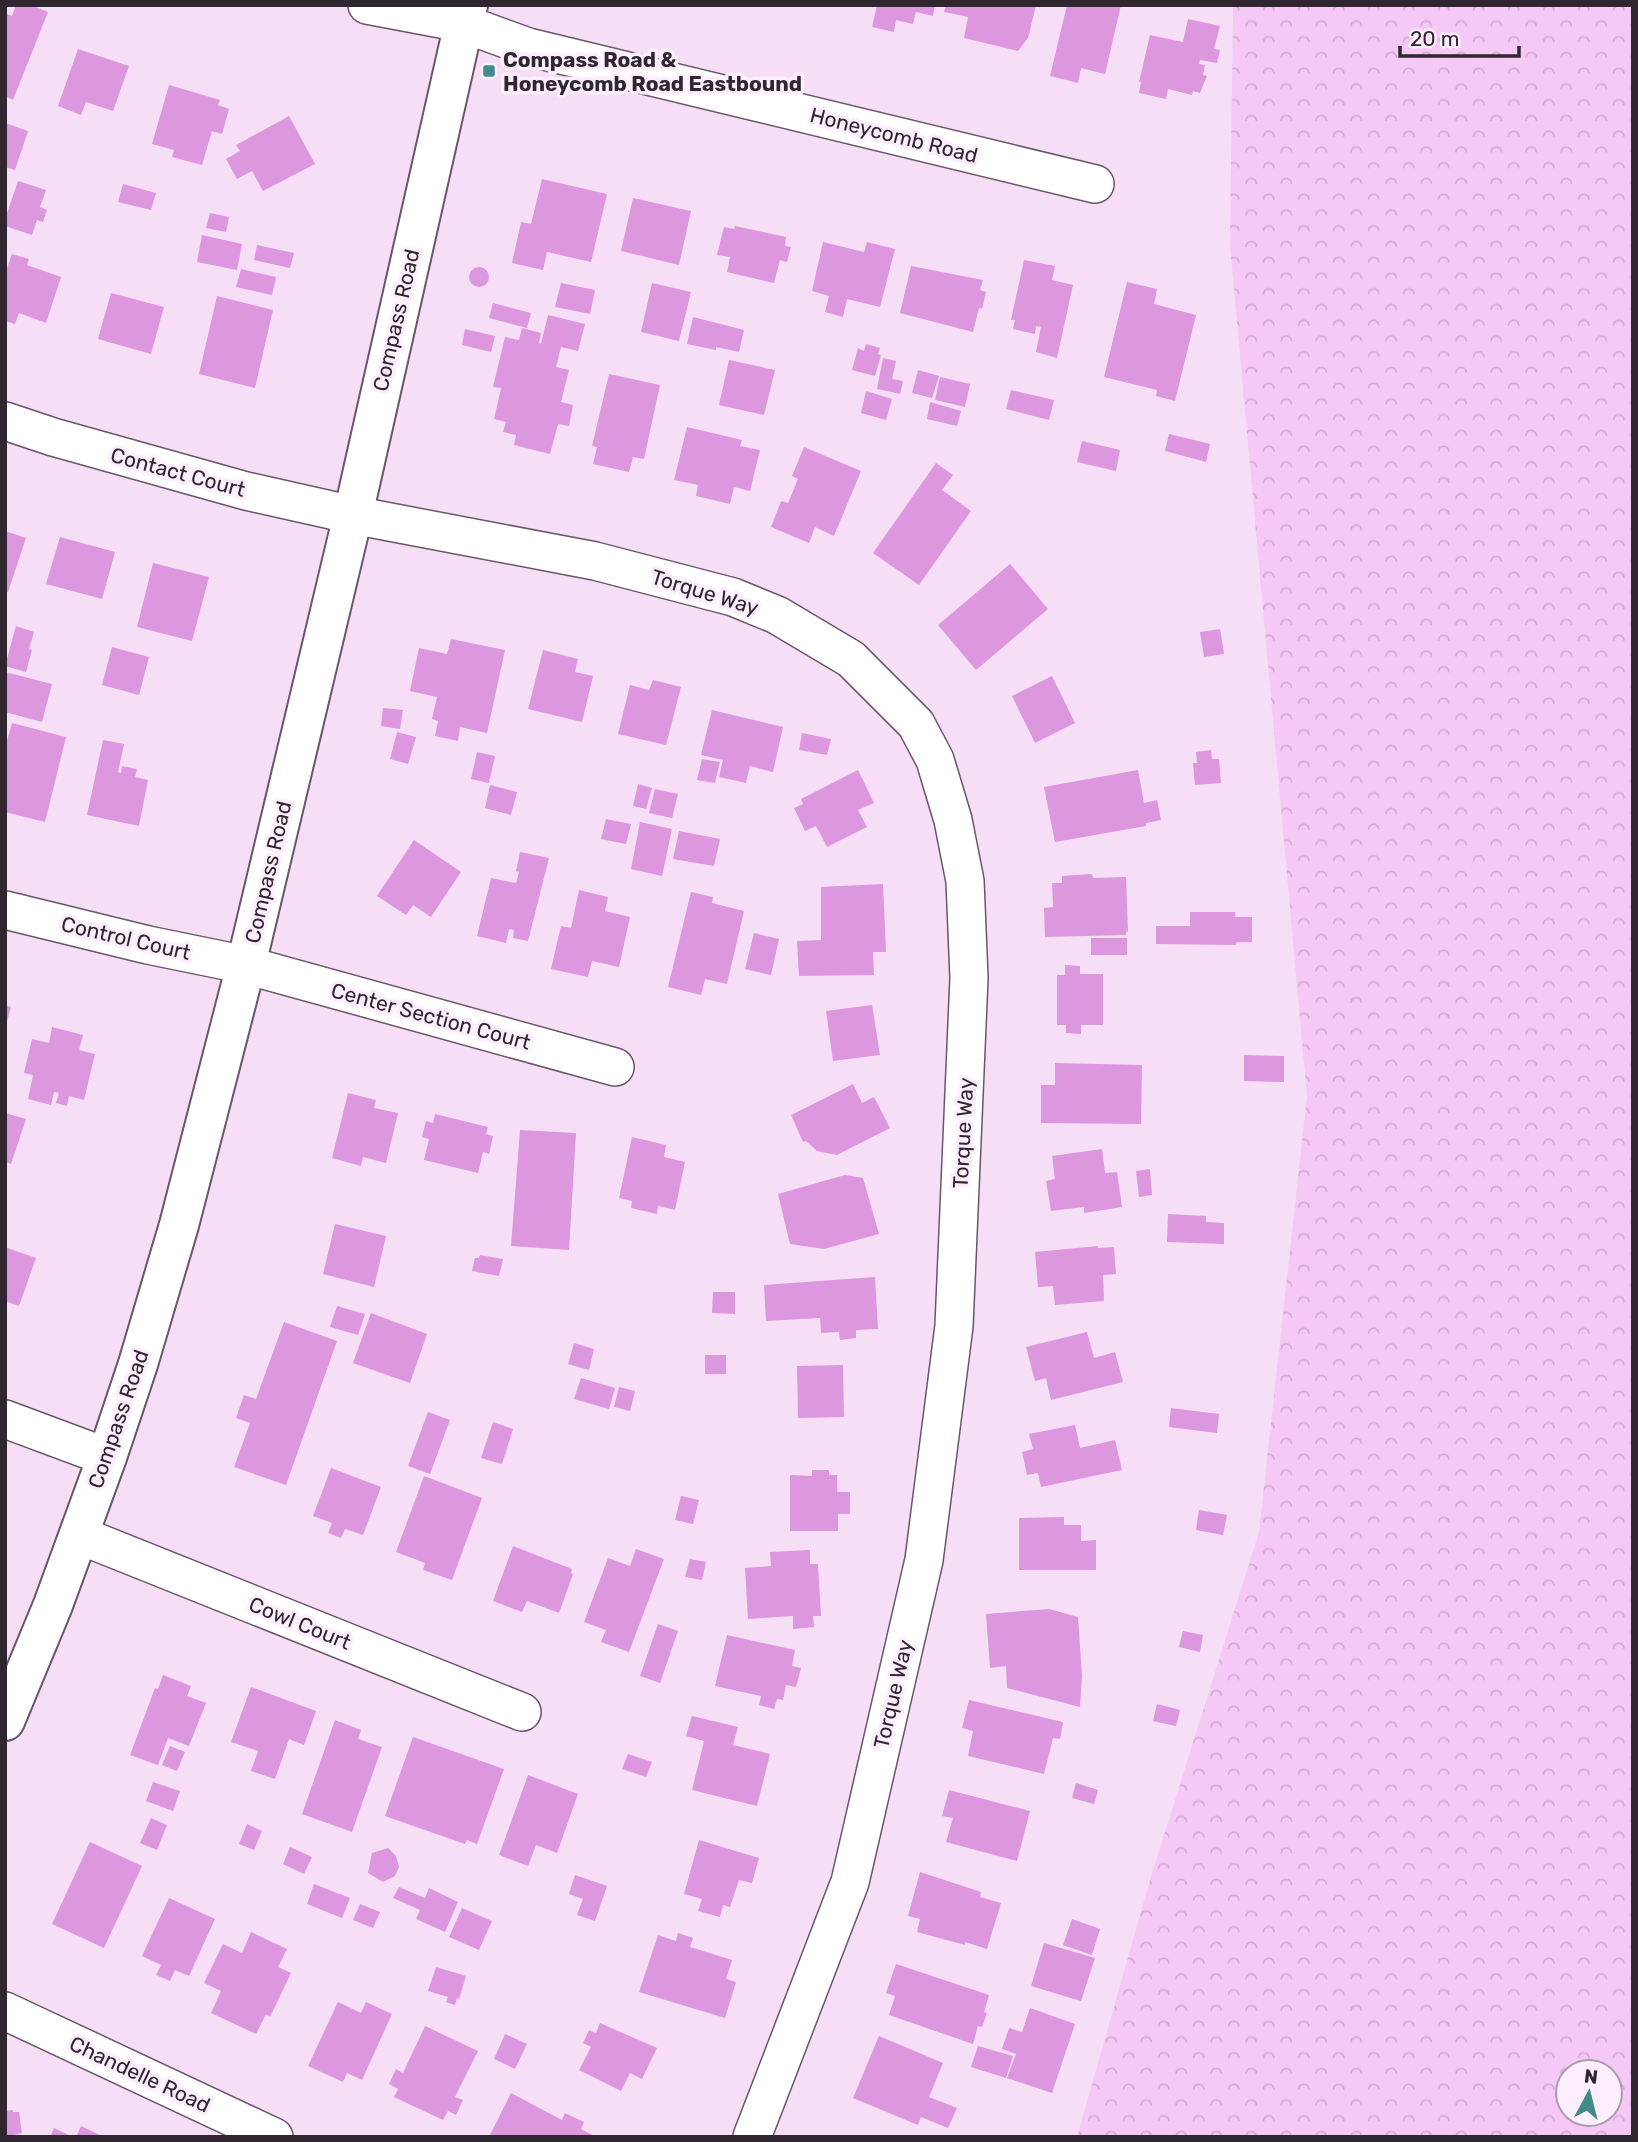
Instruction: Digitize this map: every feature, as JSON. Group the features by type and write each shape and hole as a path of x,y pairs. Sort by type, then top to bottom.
{"street":[{"name":"Honeycomb Road","path":"367,5 465,14 528,47 1095,184"},
{"name":"Compass Road","path":"5,1721 107,1457 179,1225 246,965 353,515 465,14"},
{"name":"Contact Court","path":"5,421 246,491 353,515"},
{"name":"Torque Way","path":"353,515 594,561 733,597 777,615 851,659 916,723 935,760 953,820 965,881 969,978 965,1099 954,1326 924,1560 850,1882 752,2137"},
{"name":"Control Court","path":"5,910 148,945 246,965"},
{"name":"Center Section Court","path":"246,965 615,1067"},
{"path":"5,1419 107,1457"},
{"name":"Cowl Court","path":"79,1535 522,1712"},
{"name":"Chandelle Road","path":"5,2011 274,2137"}],"green space":[{"path":"1233,5 1633,5 1633,2137 1077,2137 1150,1880 1259,1532 1307,1096 1230,245"}],"building":[{"path":"16,5 31,5 48,12 13,100 5,96 5,13 12,16"},
{"path":"877,5 935,5 933,16 916,12 913,24 896,20 894,32 872,27"},
{"path":"946,5 1036,5 1028,38 1018,51 964,38 968,17 944,12"},
{"path":"1067,5 1121,5 1105,74 1081,68 1078,83 1050,76"},
{"path":"1188,19 1220,26 1214,49 1220,50 1217,63 1200,60 1199,64 1205,65 1203,75 1207,76 1200,93 1193,91 1192,95 1168,89 1166,99 1139,93 1150,35 1183,42"},
{"path":"78,49 129,66 113,111 86,102 81,115 58,106"},
{"path":"169,85 220,100 218,105 229,109 222,134 212,131 202,165 172,157 174,150 152,144"},
{"path":"289,116 315,164 263,191 252,171 237,179 226,159 240,151 236,145"},
{"path":"5,123 28,131 15,170 5,167"},
{"path":"542,179 607,194 591,262 547,252 543,270 512,263 521,222 531,224"},
{"path":"18,181 46,190 40,207 47,210 43,222 37,220 32,235 5,226"},
{"path":"123,184 156,193 151,210 118,202"},
{"path":"633,198 691,211 679,265 621,251"},
{"path":"210,213 229,217 226,232 206,228"},
{"path":"735,226 786,237 785,246 791,247 787,262 780,260 774,283 727,272 730,257 717,255 724,227 734,229"},
{"path":"202,235 242,244 237,270 197,262"},
{"path":"823,242 864,252 867,242 895,249 880,307 847,299 843,317 825,312 829,296 812,291"},
{"path":"257,245 294,253 290,268 254,260"},
{"path":"12,254 29,259 27,265 61,277 46,323 19,313 15,324 5,321 5,274"},
{"path":"1024,260 1055,266 1052,280 1073,285 1057,358 1036,352 1041,327 1036,326 1035,334 1013,329 1015,320 1011,320"},
{"path":"911,266 983,280 980,290 986,292 973,332 900,313"},
{"path":"479,267 486,270 489,277 486,284 479,287 472,284 469,277 472,270"},
{"path":"241,269 276,277 272,295 236,287"},
{"path":"1127,282 1157,289 1154,304 1196,315 1175,401 1156,396 1157,390 1104,377"},
{"path":"561,283 595,290 590,314 555,307"},
{"path":"652,283 691,292 679,341 641,332"},
{"path":"111,293 164,307 151,354 98,339"},
{"path":"217,296 273,310 255,388 199,374"},
{"path":"493,303 531,313 527,328 489,318"},
{"path":"548,315 585,324 578,351 561,347 556,367 569,370 561,402 573,405 569,426 558,424 550,454 514,445 516,435 503,432 506,422 494,419 501,388 493,387 505,337 519,340 522,328 541,333 541,344"},
{"path":"693,317 744,330 739,352 687,344"},
{"path":"465,329 495,336 491,352 462,345"},
{"path":"866,344 880,348 878,354 881,355 875,376 852,370 858,348 864,351"},
{"path":"883,358 896,361 892,379 903,381 900,394 877,389"},
{"path":"729,360 775,370 764,415 719,405"},
{"path":"918,370 939,376 932,398 912,393"},
{"path":"609,374 660,385 644,459 633,457 629,472 593,464 597,447 592,446"},
{"path":"940,377 970,384 965,407 935,400"},
{"path":"1011,390 1054,400 1049,420 1006,409"},
{"path":"866,391 892,399 886,420 861,413"},
{"path":"930,402 961,411 957,426 927,419"},
{"path":"687,427 742,440 740,446 760,450 750,491 734,487 730,504 696,496 698,485 674,480"},
{"path":"1169,434 1210,444 1206,462 1165,451"},
{"path":"1082,441 1120,450 1116,471 1077,462"},
{"path":"804,447 861,471 834,536 815,527 809,543 771,527 781,501 788,503 798,479 792,476"},
{"path":"936,463 953,475 942,490 971,511 919,585 873,553"},
{"path":"5,531 26,538 8,592 5,591"},
{"path":"60,537 115,552 102,599 46,584"},
{"path":"153,563 209,577 192,641 137,627"},
{"path":"1010,564 1048,609 976,670 938,625"},
{"path":"16,626 34,632 26,672 5,666"},
{"path":"1220,629 1224,654 1204,657 1200,632"},
{"path":"451,639 505,650 487,733 460,727 458,741 435,736 438,721 432,719 437,697 410,691 419,648 447,654"},
{"path":"112,647 149,657 139,695 102,685"},
{"path":"543,650 578,659 575,672 593,676 582,722 528,709"},
{"path":"5,672 52,684 42,722 5,712"},
{"path":"1052,676 1075,723 1035,743 1012,696"},
{"path":"653,680 681,687 666,745 618,734 630,685 649,690"},
{"path":"383,708 403,710 400,729 381,726"},
{"path":"712,710 783,727 773,772 750,766 746,783 719,777 723,760 701,755"},
{"path":"12,723 66,737 45,822 5,812 5,748"},
{"path":"397,732 416,737 408,764 390,759"},
{"path":"802,733 831,739 827,755 799,750"},
{"path":"103,740 124,744 118,772 121,773 122,766 137,769 135,777 148,780 139,826 87,815"},
{"path":"1211,750 1212,759 1219,759 1221,783 1195,785 1193,763 1197,763 1196,752"},
{"path":"477,752 495,756 489,783 471,779"},
{"path":"702,759 720,762 715,783 697,780"},
{"path":"858,770 874,803 858,810 867,827 827,847 816,826 805,831 794,808 803,804 801,799"},
{"path":"1138,770 1144,803 1157,800 1161,820 1146,823 1146,826 1055,842 1044,787"},
{"path":"638,784 652,788 646,809 633,806"},
{"path":"490,785 517,792 511,815 485,808"},
{"path":"655,789 678,794 672,818 649,813"},
{"path":"606,819 631,824 626,844 601,839"},
{"path":"640,822 672,829 662,876 631,869"},
{"path":"679,831 720,839 714,866 673,859"},
{"path":"414,840 461,872 431,917 413,905 406,915 377,896"},
{"path":"520,852 549,858 528,941 513,938 514,930 509,929 506,943 477,936 491,878 516,883"},
{"path":"1092,874 1093,878 1126,877 1126,935 1045,937 1044,908 1053,907 1052,883 1062,883 1062,876"},
{"path":"883,884 886,952 873,952 874,975 799,976 797,941 821,940 821,887"},
{"path":"579,890 608,897 605,911 630,917 619,967 592,961 588,977 551,969 561,926 571,928"},
{"path":"691,892 713,897 712,903 744,911 727,984 705,979 701,995 668,987"},
{"path":"1190,912 1235,912 1235,917 1252,917 1252,942 1237,942 1236,945 1156,944 1156,926 1190,926"},
{"path":"754,933 779,939 771,975 745,969"},
{"path":"1091,938 1127,938 1127,955 1091,955"},
{"path":"1065,965 1080,966 1080,974 1103,974 1103,1025 1081,1025 1081,1034 1066,1033 1066,1025 1057,1025 1057,975 1065,975"},
{"path":"5,1005 11,1007 6,1025 5,1025"},
{"path":"872,1005 880,1055 833,1061 826,1011"},
{"path":"52,1027 83,1035 79,1050 95,1054 84,1100 69,1096 67,1106 56,1103 59,1093 54,1092 51,1105 28,1099 33,1075 24,1073 32,1039 49,1043"},
{"path":"1244,1055 1284,1056 1284,1082 1244,1081"},
{"path":"1055,1063 1142,1065 1141,1124 1041,1123 1041,1085 1055,1085"},
{"path":"853,1084 862,1103 874,1097 890,1128 837,1155 817,1151 806,1141 803,1142 791,1115"},
{"path":"348,1093 376,1100 374,1108 398,1113 386,1163 363,1157 361,1166 332,1158"},
{"path":"5,1113 26,1119 11,1164 5,1162"},
{"path":"435,1114 488,1127 486,1134 493,1136 489,1154 483,1152 478,1173 424,1160 429,1139 422,1137 426,1121 433,1123"},
{"path":"520,1130 576,1133 569,1250 511,1246"},
{"path":"632,1137 666,1145 664,1157 685,1162 675,1210 658,1206 657,1214 631,1208 632,1201 619,1198"},
{"path":"1102,1149 1105,1173 1117,1172 1122,1207 1084,1213 1084,1207 1051,1211 1046,1181 1055,1179 1052,1156"},
{"path":"1150,1169 1152,1195 1139,1197 1136,1171"},
{"path":"845,1175 863,1178 879,1234 824,1249 790,1244 778,1194"},
{"path":"1168,1214 1206,1216 1206,1222 1224,1223 1224,1244 1167,1242"},
{"path":"335,1224 386,1236 374,1287 323,1274"},
{"path":"5,1247 36,1258 19,1306 5,1301"},
{"path":"1114,1247 1116,1274 1103,1275 1104,1301 1055,1305 1053,1286 1038,1287 1035,1252"},
{"path":"480,1255 503,1259 499,1276 472,1271 475,1258"},
{"path":"875,1277 878,1329 856,1330 856,1338 840,1340 839,1332 821,1333 820,1318 766,1321 764,1285"},
{"path":"713,1292 735,1292 735,1314 712,1313"},
{"path":"337,1306 365,1314 358,1335 330,1327"},
{"path":"371,1313 427,1334 410,1383 353,1363"},
{"path":"284,1322 337,1341 286,1485 234,1467 250,1423 236,1418 244,1395 256,1399"},
{"path":"1087,1332 1094,1358 1115,1352 1123,1382 1051,1400 1046,1378 1035,1381 1026,1347"},
{"path":"574,1343 594,1349 589,1370 568,1364"},
{"path":"705,1355 726,1355 726,1374 705,1374"},
{"path":"843,1365 844,1417 798,1418 797,1366"},
{"path":"581,1378 615,1388 609,1409 574,1399"},
{"path":"619,1387 635,1391 630,1411 614,1407"},
{"path":"1171,1408 1219,1414 1217,1433 1169,1427"},
{"path":"428,1412 450,1420 430,1474 408,1466"},
{"path":"493,1422 513,1429 502,1464 481,1458"},
{"path":"1075,1425 1080,1448 1115,1440 1122,1470 1041,1487 1038,1473 1027,1475 1022,1452 1033,1449 1029,1434"},
{"path":"331,1468 381,1487 363,1535 345,1529 341,1538 328,1533 332,1523 313,1516"},
{"path":"812,1470 829,1470 829,1475 837,1475 837,1492 850,1492 850,1514 838,1514 838,1531 790,1531 790,1475 812,1476"},
{"path":"424,1476 482,1498 452,1580 423,1570 425,1563 396,1552"},
{"path":"681,1496 699,1500 693,1524 675,1520"},
{"path":"1199,1510 1227,1515 1223,1535 1196,1530"},
{"path":"1064,1517 1064,1525 1081,1525 1081,1541 1096,1540 1096,1570 1019,1570 1019,1518"},
{"path":"513,1546 572,1569 573,1574 559,1613 527,1601 522,1612 493,1601"},
{"path":"636,1549 664,1559 629,1652 601,1642 606,1630 584,1622 608,1558 630,1566"},
{"path":"810,1550 810,1564 818,1564 821,1616 813,1616 814,1627 793,1629 793,1616 748,1619 745,1568 771,1566 770,1552"},
{"path":"690,1559 706,1562 702,1580 685,1577"},
{"path":"1049,1609 1078,1617 1082,1676 1080,1707 1007,1688 1006,1666 990,1668 986,1614"},
{"path":"658,1624 678,1631 660,1683 640,1676"},
{"path":"1183,1631 1203,1635 1200,1652 1179,1647"},
{"path":"727,1635 795,1650 792,1666 801,1668 796,1687 786,1685 783,1700 777,1699 774,1709 759,1705 761,1696 715,1686"},
{"path":"163,1675 191,1686 187,1696 206,1703 189,1746 168,1738 158,1765 130,1755 155,1688 158,1689"},
{"path":"251,1687 316,1711 304,1745 289,1739 275,1779 251,1771 258,1751 231,1742"},
{"path":"969,1700 1063,1722 1060,1739 1053,1738 1044,1774 968,1756 973,1731 962,1728"},
{"path":"1157,1704 1180,1710 1176,1726 1153,1721"},
{"path":"692,1716 738,1727 733,1745 770,1754 757,1806 692,1790 704,1741 686,1736"},
{"path":"335,1720 361,1730 358,1739 382,1747 352,1832 302,1814"},
{"path":"413,1737 504,1769 477,1844 467,1840 465,1844 385,1816"},
{"path":"170,1746 185,1752 177,1771 162,1765"},
{"path":"628,1754 652,1762 646,1777 622,1769"},
{"path":"528,1775 578,1794 557,1853 536,1845 528,1866 499,1855"},
{"path":"153,1782 180,1791 173,1811 146,1801"},
{"path":"1076,1783 1098,1790 1094,1804 1072,1798"},
{"path":"949,1790 1030,1811 1017,1861 946,1842 953,1818 942,1816"},
{"path":"151,1818 167,1825 157,1850 140,1843"},
{"path":"247,1824 262,1831 254,1850 239,1844"},
{"path":"699,1840 759,1858 752,1883 739,1880 730,1907 723,1905 720,1917 698,1911 702,1899 684,1894"},
{"path":"90,1842 142,1866 104,1948 52,1924"},
{"path":"290,1847 312,1857 304,1874 283,1864"},
{"path":"388,1848 396,1856 399,1867 395,1876 383,1882 368,1873 372,1853"},
{"path":"920,1872 981,1892 980,1897 1001,1903 987,1949 917,1932 920,1919 908,1916"},
{"path":"575,1875 607,1886 595,1921 577,1915 583,1899 569,1894"},
{"path":"314,1884 350,1898 342,1918 307,1904"},
{"path":"399,1887 425,1898 429,1888 458,1902 445,1932 416,1919 420,1910 393,1898"},
{"path":"169,1898 215,1919 189,1976 175,1970 170,1981 156,1975 161,1965 142,1956"},
{"path":"360,1904 380,1912 373,1928 353,1920"},
{"path":"462,1908 492,1921 479,1950 449,1937"},
{"path":"1072,1919 1100,1929 1092,1955 1063,1945"},
{"path":"251,1932 287,1949 278,1967 291,1973 270,2017 266,2014 256,2034 211,2013 221,1991 204,1983 223,1944 242,1953"},
{"path":"678,1933 693,1938 690,1947 732,1960 726,1979 736,1982 725,2018 639,1992 658,1935 676,1941"},
{"path":"1044,1943 1095,1958 1081,2001 1031,1986"},
{"path":"896,1964 989,1995 984,2012 987,2013 982,2027 978,2026 973,2044 889,2015 895,1996 886,1993"},
{"path":"436,1967 466,1976 455,2005 446,2002 448,1997 428,1991"},
{"path":"338,2002 361,2013 366,2002 392,2014 362,2080 347,2073 343,2082 308,2066"},
{"path":"1030,2008 1075,2024 1052,2093 1007,2078 1016,2054 1002,2049 1009,2028 1022,2032"},
{"path":"600,2023 657,2048 642,2079 630,2073 621,2091 579,2070 591,2047 583,2043 589,2030 596,2033"},
{"path":"425,2026 478,2051 455,2097 463,2100 456,2115 448,2111 443,2120 394,2097 398,2089 389,2084 396,2069 403,2073"},
{"path":"505,2034 527,2044 515,2069 494,2059"},
{"path":"879,2036 943,2063 929,2097 957,2108 948,2128 921,2117 918,2125 853,2098"},
{"path":"978,2046 1013,2056 1006,2078 971,2067"},
{"path":"511,2093 562,2120 565,2113 584,2122 581,2129 596,2137 489,2137"},
{"path":"5,2111 19,2112 22,2133 5,2137"},
{"path":"81,2126 104,2137 76,2137"},
{"path":"54,2128 73,2137 50,2137"}],"place":[{"name":"Compass Road & Honeycomb Road Eastbound","path":"489,71"}]}
